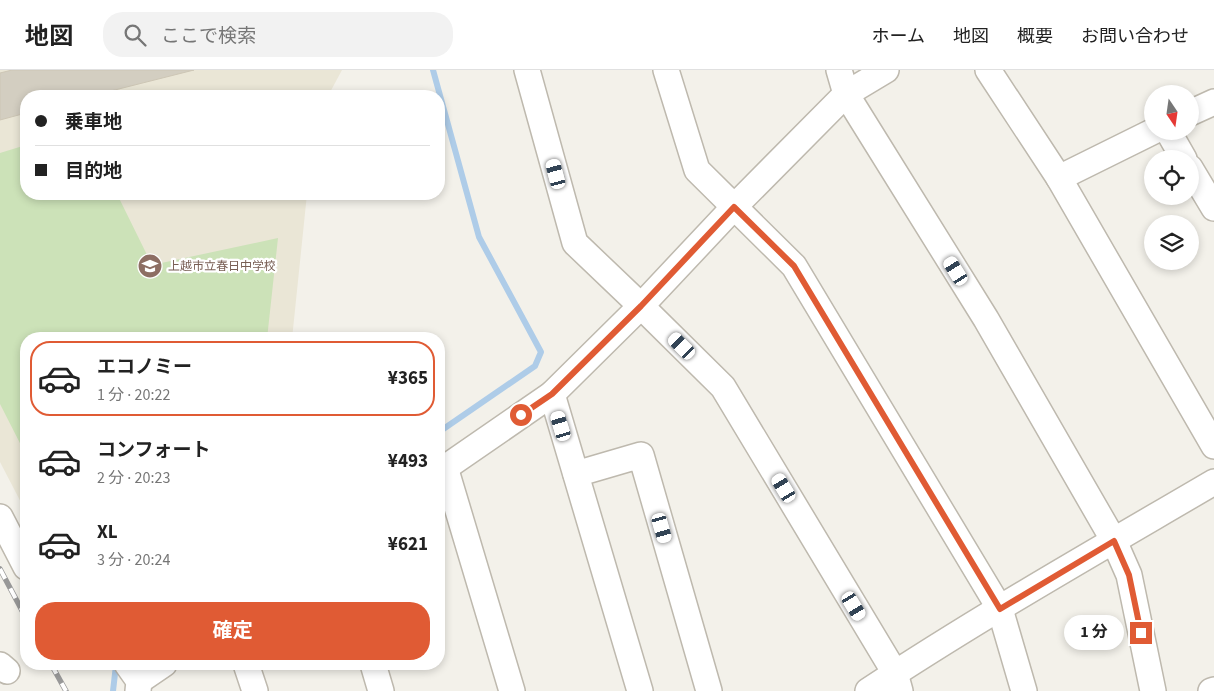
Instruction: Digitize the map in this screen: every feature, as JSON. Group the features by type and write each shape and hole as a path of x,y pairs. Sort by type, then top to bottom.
{"street":[{"path":"527,70 575,244 723,387 897,682"},
{"path":"666,70 697,170 794,266 1000,609 1024,691"},
{"path":"839,70 846,94 986,319 1114,541 1129,575 1153,691"},
{"path":"445,467 552,394 641,306 734,207 846,94 886,70"},
{"path":"988,70 1059,178 1214,446"},
{"path":"1199,110 1214,102"},
{"path":"1059,178 1144,136"},
{"path":"1199,183 1214,208"},
{"path":"552,394 640,691"},
{"path":"576,474 641,456 709,691"},
{"path":"445,479 512,691"},
{"path":"868,691 897,682 1000,609 1214,482"},
{"path":"0,517 20,555"},
{"path":"135,679 152,670"},
{"path":"248,670 254,691"},
{"path":"375,670 381,691"}],"shaded area":[{"name":"上越市立春日中学校","path":"0,70 342,70 331,90 20,90 20,200 306,200 293,332 20,332 20,500 0,462"}],"green space":[{"path":"20,147 20,200 120,200 152,265 278,238 268,332 20,332 20,443 0,404 0,153"}],"building":[{"path":"12,70 194,70 115,90 20,90 20,115 0,120 0,73"}],"waterway":[{"path":"433,70 439,90"},
{"path":"445,114 479,237 541,352 535,366 445,428"},
{"path":"113,691 115,670"}],"railway":[{"path":"0,569 20,607"},
{"path":"54,670 66,691"}],"place":[{"name":"上越市立春日中学校","path":"150,266"}],"route":[{"path":"521,415 552,394 641,306 734,207 794,266 1000,609 1114,541 1129,575 1141,633"}]}
